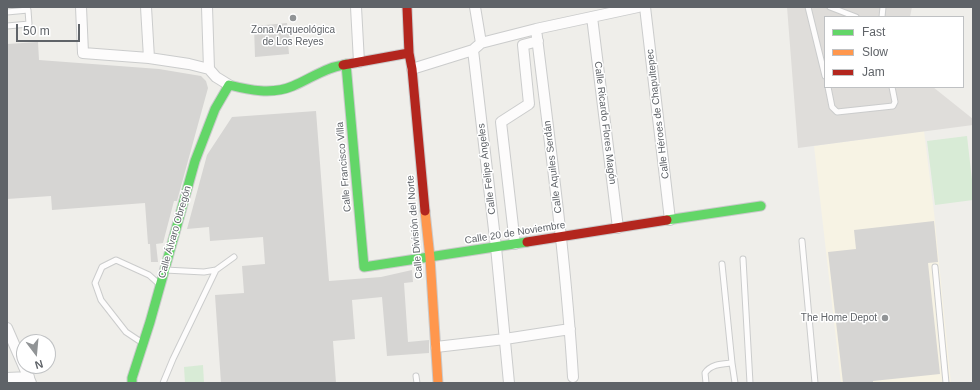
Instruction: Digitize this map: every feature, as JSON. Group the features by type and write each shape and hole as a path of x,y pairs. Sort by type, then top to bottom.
{"street":[{"path":"81,7 83,53 149,58 189,64 209,69 216,77 229,85 249,90 272,91 291,87 332,67 409,53"},
{"path":"146,7 149,58"},
{"path":"207,7 209,69"},
{"path":"356,7 359,62"},
{"name":"Calle División del Norte","path":"407,7 409,53 412,69 430,258 438,383"},
{"name":"Calle Felipe Ángeles","path":"475,7 477,46 508,383"},
{"path":"412,69 477,46 536,29 638,7"},
{"name":"Calle Héroes de Chapultepec","path":"645,7 670,220"},
{"name":"Calle Ricardo Flores Magón","path":"592,17 618,228"},
{"name":"Calle Aquiles Serdán","path":"536,29 561,237 573,377"},
{"path":"515,244 501,122 529,104 523,45 538,41"},
{"name":"Calle Francisco Villa","path":"346,64 364,267"},
{"name":"Calle Álvaro Obregón","path":"132,383 132,378 144,344 194,161 215,109 229,85"},
{"name":"Calle 20 de Noviembre","path":"364,267 761,206"},
{"path":"7,328 30,380 7,378"},
{"path":"436,347 505,339 570,329"}],"lane":[{"path":"808,7 824,72"},
{"path":"830,7 853,16"},
{"path":"7,12 28,10 29,24 7,26"},
{"path":"828,88 832,106 837,112 893,106 895,102 892,88"},
{"path":"802,241 815,383"},
{"path":"164,270 204,272 216,270 234,257"},
{"path":"743,259 750,383"},
{"path":"144,344 126,332 101,300 95,283 102,267 116,260 149,275 160,285"},
{"path":"722,264 735,383"},
{"path":"935,267 946,383"},
{"path":"163,383 216,270"},
{"path":"706,383 705,373 708,368 732,363"},
{"path":"416,376 417,383"}],"shaded area":[{"path":"787,7 912,7 910,16 824,16 824,88 934,88 973,119 973,125 798,148"},
{"path":"924,131 934,212 951,383 841,383 814,146"}],"green space":[{"path":"967,136 973,200 935,205 927,141"},
{"path":"203,365 204,383 185,383 184,367"}],"building":[{"path":"287,23 291,43 288,43 289,54 255,57 254,26"},
{"path":"38,42 39,60 159,69 201,76 206,81 208,88 177,201 174,201 163,243 156,244 158,262 151,262 145,203 52,210 51,196 7,199 7,44"},
{"path":"316,111 329,281 381,277 412,270 413,282 404,283 408,342 429,340 429,353 387,356 382,297 352,300 355,339 333,341 336,383 221,383 215,295 244,293 242,266 265,264 263,237 210,241 209,227 187,229 207,155 232,117"},
{"name":"The Home Depot","path":"934,221 938,262 928,263 940,374 873,381 873,383 843,383 828,252 856,249 854,230"}],"traffic: fast":[{"path":"346,64 364,267 527,242"},
{"path":"132,383 132,378 150,322 195,161 215,109 229,85 261,91 285,89 323,71 343,65"},
{"path":"667,220 761,206"}],"traffic: slow":[{"path":"425,211 430,258 438,383"}],"traffic: jam":[{"path":"407,7 409,53 412,69 425,211"},
{"path":"343,65 409,53"},
{"path":"527,242 667,220"}],"place":[{"name":"Zona Arqueológica de Los Reyes","path":"293,18"},
{"name":"The Home Depot","path":"885,318"}]}
